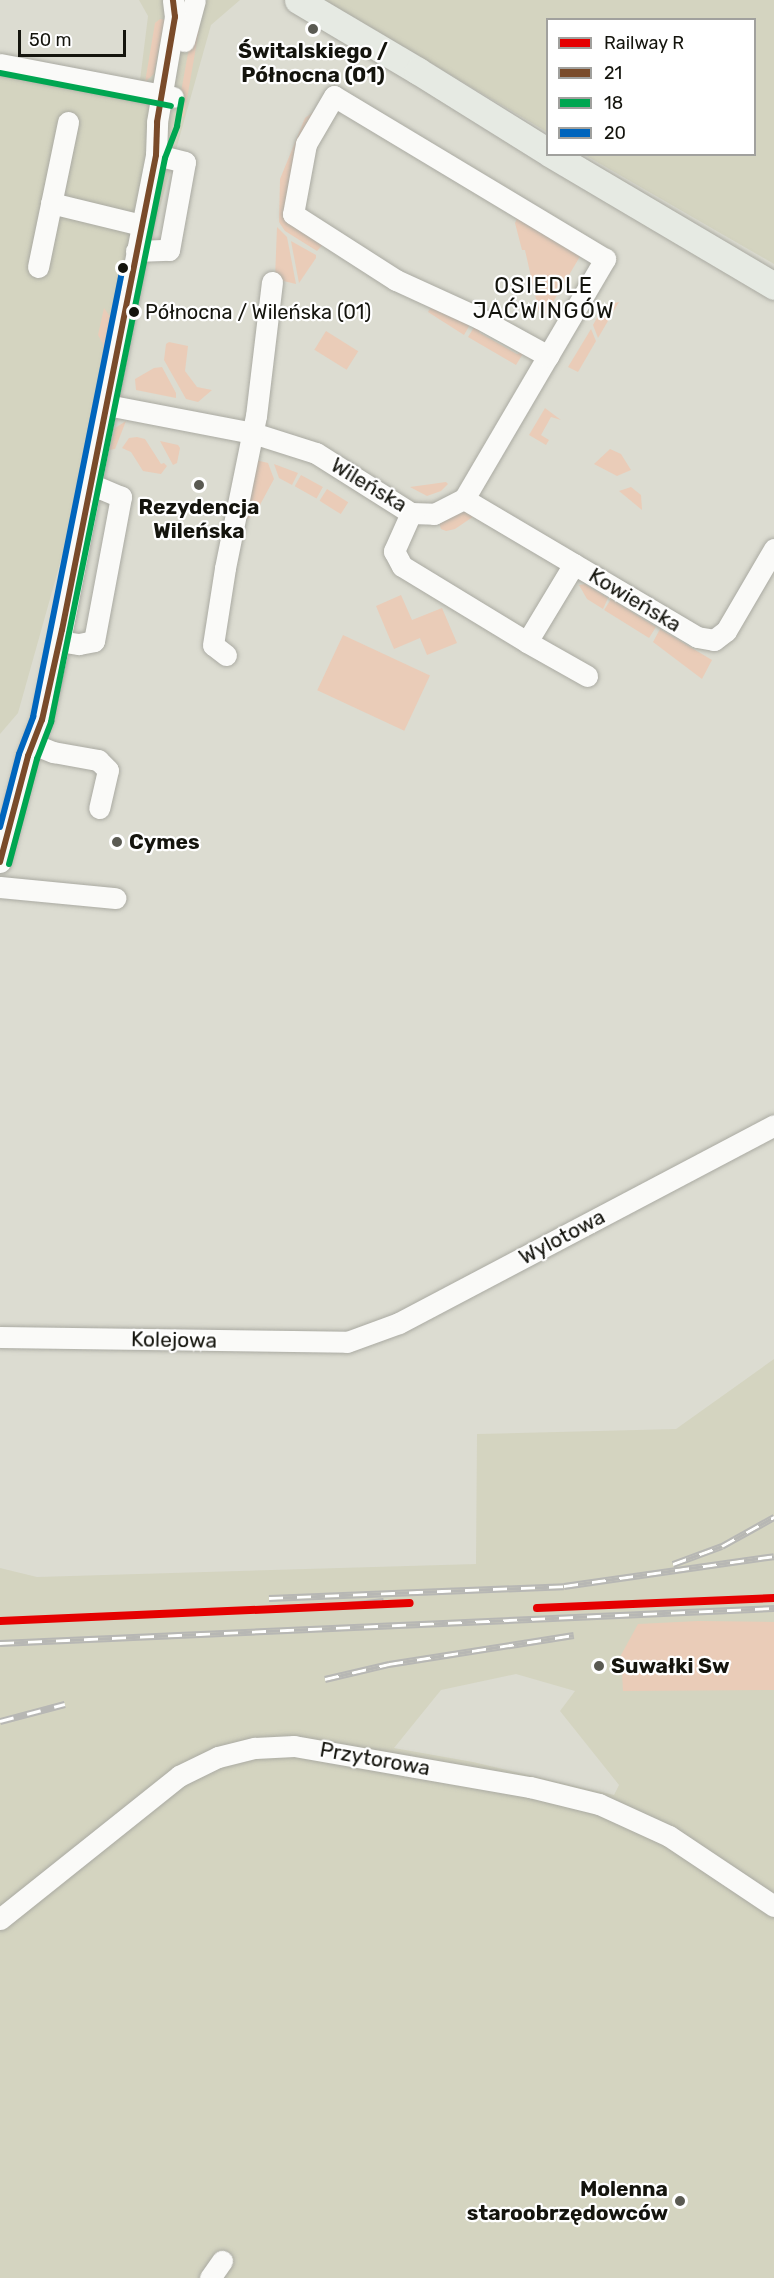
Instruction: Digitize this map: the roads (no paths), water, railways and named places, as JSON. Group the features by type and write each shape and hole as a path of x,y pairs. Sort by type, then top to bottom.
{"main road":[{"path":"298,0 418,70 546,151"},
{"path":"554,156 774,286"}],"street":[{"path":"167,96 175,17 173,0"},
{"path":"0,862 33,744 42,720 167,96 195,0"},
{"path":"0,64 167,96"},
{"path":"464,499 605,259 334,96 306,144 293,214 396,280 479,318 548,356"},
{"path":"38,267 68,122"},
{"path":"136,251 169,250 185,162 156,155"},
{"path":"51,202 141,225"},
{"path":"226,655 213,645 225,568 253,433 273,282"},
{"name":"Wileńska","path":"106,405 253,433 316,453 411,513 434,514 464,499"},
{"path":"59,641 79,644 94,641 121,497 90,484"},
{"name":"Kowieńska","path":"464,499 697,637 714,640 726,631 774,549"},
{"path":"411,513 394,551 402,566 587,676"},
{"path":"527,642 574,564"},
{"path":"33,744 53,752 98,760 108,770 99,808"},
{"path":"0,887 115,898"},
{"name":"Wylotowa","path":"347,1342 399,1323 774,1125"},
{"name":"Kolejowa","path":"0,1337 347,1342"},
{"name":"Przytorowa","path":"0,1919 179,1776 218,1757 255,1748 294,1746 530,1787 600,1804 669,1836 774,1906"}],"railway":[{"path":"673,1564 722,1546 774,1517"},
{"path":"269,1598 564,1586 774,1556"},
{"path":"340,1606 384,1601"},
{"path":"0,1643 774,1608"},
{"path":"325,1679 389,1664 574,1635"},
{"path":"0,1721 65,1704"}],"rail line":[{"name":"R","path":"537,1608 774,1598"},
{"name":"R","path":"0,1621 410,1603"}],"place":[{"name":"Świtalskiego / Północna (01)","path":"313,29"},
{"name":"Północna / Wileńska (01)","path":"134,312"},
{"name":"Rezydencja Wileńska","path":"199,485"},
{"name":"Cymes","path":"117,842"},
{"name":"Suwałki Sw","path":"599,1666"},
{"name":"Molenna staroobrzędowców","path":"680,2201"}],"district":[{"name":"OSIEDLE JAĆWINGÓW","path":"544,298"}]}
